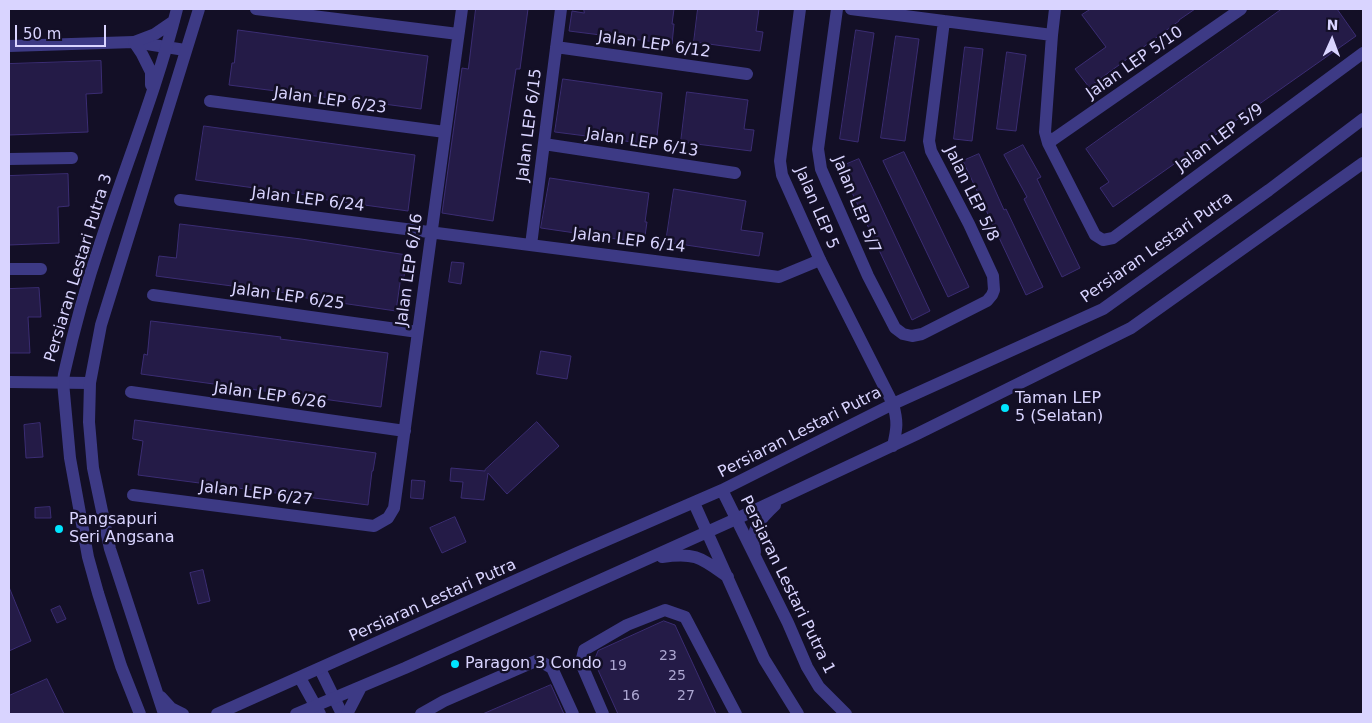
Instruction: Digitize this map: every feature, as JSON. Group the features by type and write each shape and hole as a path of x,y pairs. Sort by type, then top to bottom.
{"street":[{"path":"164,714 108,540 93,468 89,422 90,383 101,326 198,9"},
{"path":"256,9 458,34"},
{"name":"Jalan LEP 6/16","path":"374,526 388,518 394,508 462,9"},
{"name":"Jalan LEP 6/15","path":"531,245 561,9"},
{"name":"Jalan LEP 5","path":"800,9 780,160 782,175 820,260 893,404 897,429 893,446"},
{"name":"Jalan LEP 5/7","path":"837,9 818,149 820,169 868,276 895,328 903,334 912,336 922,334 986,301 992,296 994,290"},
{"path":"851,9 1052,35"},
{"path":"1048,144 1045,123 1055,9"},
{"name":"Jalan LEP 5/10","path":"1048,144 1240,9"},
{"path":"134,42 155,34 175,15"},
{"name":"Persiaran Lestari Putra 3","path":"140,714 121,666 88,557 70,458 63,382 70,346 85,293 152,92 175,15"},
{"name":"Jalan LEP 5/8","path":"944,21 929,140 931,151 969,224 993,276 994,290"},
{"path":"9,46 134,42 185,50"},
{"path":"134,42 151,72 152,92"},
{"name":"Jalan LEP 6/12","path":"556,47 747,74"},
{"name":"Jalan LEP 5/9","path":"1048,144 1095,235 1102,240 1113,238 1363,53"},
{"name":"Jalan LEP 6/23","path":"210,101 445,132"},
{"name":"Persiaran Lestari Putra","path":"217,714 586,549 694,503 893,404 1102,309 1269,190 1363,119"},
{"name":"Jalan LEP 6/13","path":"544,144 735,174"},
{"path":"9,159 72,158"},
{"path":"296,714 318,710 334,698 649,559 784,497 893,446 1131,328 1363,163"},
{"name":"Jalan LEP 6/24","path":"180,200 432,232"},
{"name":"Jalan LEP 6/14","path":"432,232 779,277 820,260"},
{"path":"9,269 41,268"},
{"name":"Jalan LEP 6/25","path":"153,295 418,332"},
{"path":"9,382 90,383"},
{"name":"Jalan LEP 6/26","path":"131,392 405,431"},
{"name":"Persiaran Lestari Putra 1","path":"722,490 788,623 807,667 819,687 846,714"},
{"name":"Jalan LEP 6/27","path":"133,495 374,526"},
{"path":"757,562 753,540 760,518 784,497"},
{"path":"694,503 764,659 797,713"},
{"path":"649,559 676,555 692,556 703,560 728,577"},
{"path":"603,714 581,664 584,650 627,625 665,610 685,617 736,714"},
{"path":"421,714 444,701 538,660 552,668 573,714"},
{"path":"320,669 342,714"},
{"path":"300,678 318,710"},
{"path":"347,714 361,687"},
{"path":"156,691 171,708 184,714"}],"building":[{"path":"476,9 528,9 520,69 516,69 493,221 442,213 462,68 468,69"},
{"path":"584,9 674,9 672,44 569,31 572,11 584,13"},
{"path":"698,9 759,9 756,31 763,32 760,51 694,42"},
{"path":"1091,9 1195,9 1089,87 1075,69 1106,47 1082,15"},
{"path":"1282,9 1337,9 1356,36 1113,207 1100,188 1109,182 1086,149"},
{"path":"238,30 428,56 421,109 229,85"},
{"path":"856,30 874,33 858,142 840,139"},
{"path":"896,36 919,39 905,141 881,138"},
{"path":"965,47 983,49 972,141 954,139"},
{"path":"1007,52 1026,55 1016,131 997,129"},
{"path":"101,61 102,93 86,94 88,132 9,135 9,64"},
{"path":"563,79 662,93 656,145 555,132"},
{"path":"687,92 748,100 744,129 754,130 751,151 681,142"},
{"path":"204,126 415,155 408,211 196,180"},
{"path":"1023,145 1041,177 1037,179 1080,268 1062,277 1024,199 1027,197 1004,155"},
{"path":"904,152 969,287 948,297 883,161"},
{"path":"979,154 1004,210 1006,209 1043,287 1026,295 963,161"},
{"path":"859,159 930,311 912,320 840,167"},
{"path":"68,174 69,206 58,207 59,243 9,245 9,176"},
{"path":"550,178 649,193 644,243 541,228"},
{"path":"674,189 746,201 741,230 763,233 759,256 666,242"},
{"path":"180,224 301,239 407,255 404,277 401,276 396,311 293,296 293,294 156,276 159,256 176,258"},
{"path":"452,262 464,263 461,284 449,282"},
{"path":"39,288 41,317 28,317 30,353 9,353 9,289"},
{"path":"151,321 281,337 280,339 388,353 381,407 141,374 144,354 147,355"},
{"path":"541,351 571,356 567,379 537,374"},
{"path":"135,420 376,453 368,505 138,475 143,441 133,439"},
{"path":"537,422 559,446 507,494 488,473 484,500 461,498 463,482 450,481 451,468 485,471"},
{"path":"40,423 43,457 26,458 24,425"},
{"path":"412,480 425,481 423,499 411,498"},
{"path":"50,507 51,518 35,518 35,508"},
{"path":"455,517 466,542 442,553 430,528"},
{"path":"203,570 210,601 198,604 190,573"},
{"path":"9,587 31,641 9,651"},
{"path":"60,606 66,619 57,623 51,610"},
{"path":"664,621 675,625 716,714 618,714 594,661 598,651"},
{"path":"47,679 64,714 9,714 9,696"},
{"path":"551,685 564,714 483,714"}],"place":[{"name":"Taman LEP 5 (Selatan)","path":"1005,408"},
{"name":"Pangsapuri Seri Angsana","path":"59,529"},
{"name":"Paragon 3 Condo","path":"455,664"}]}
